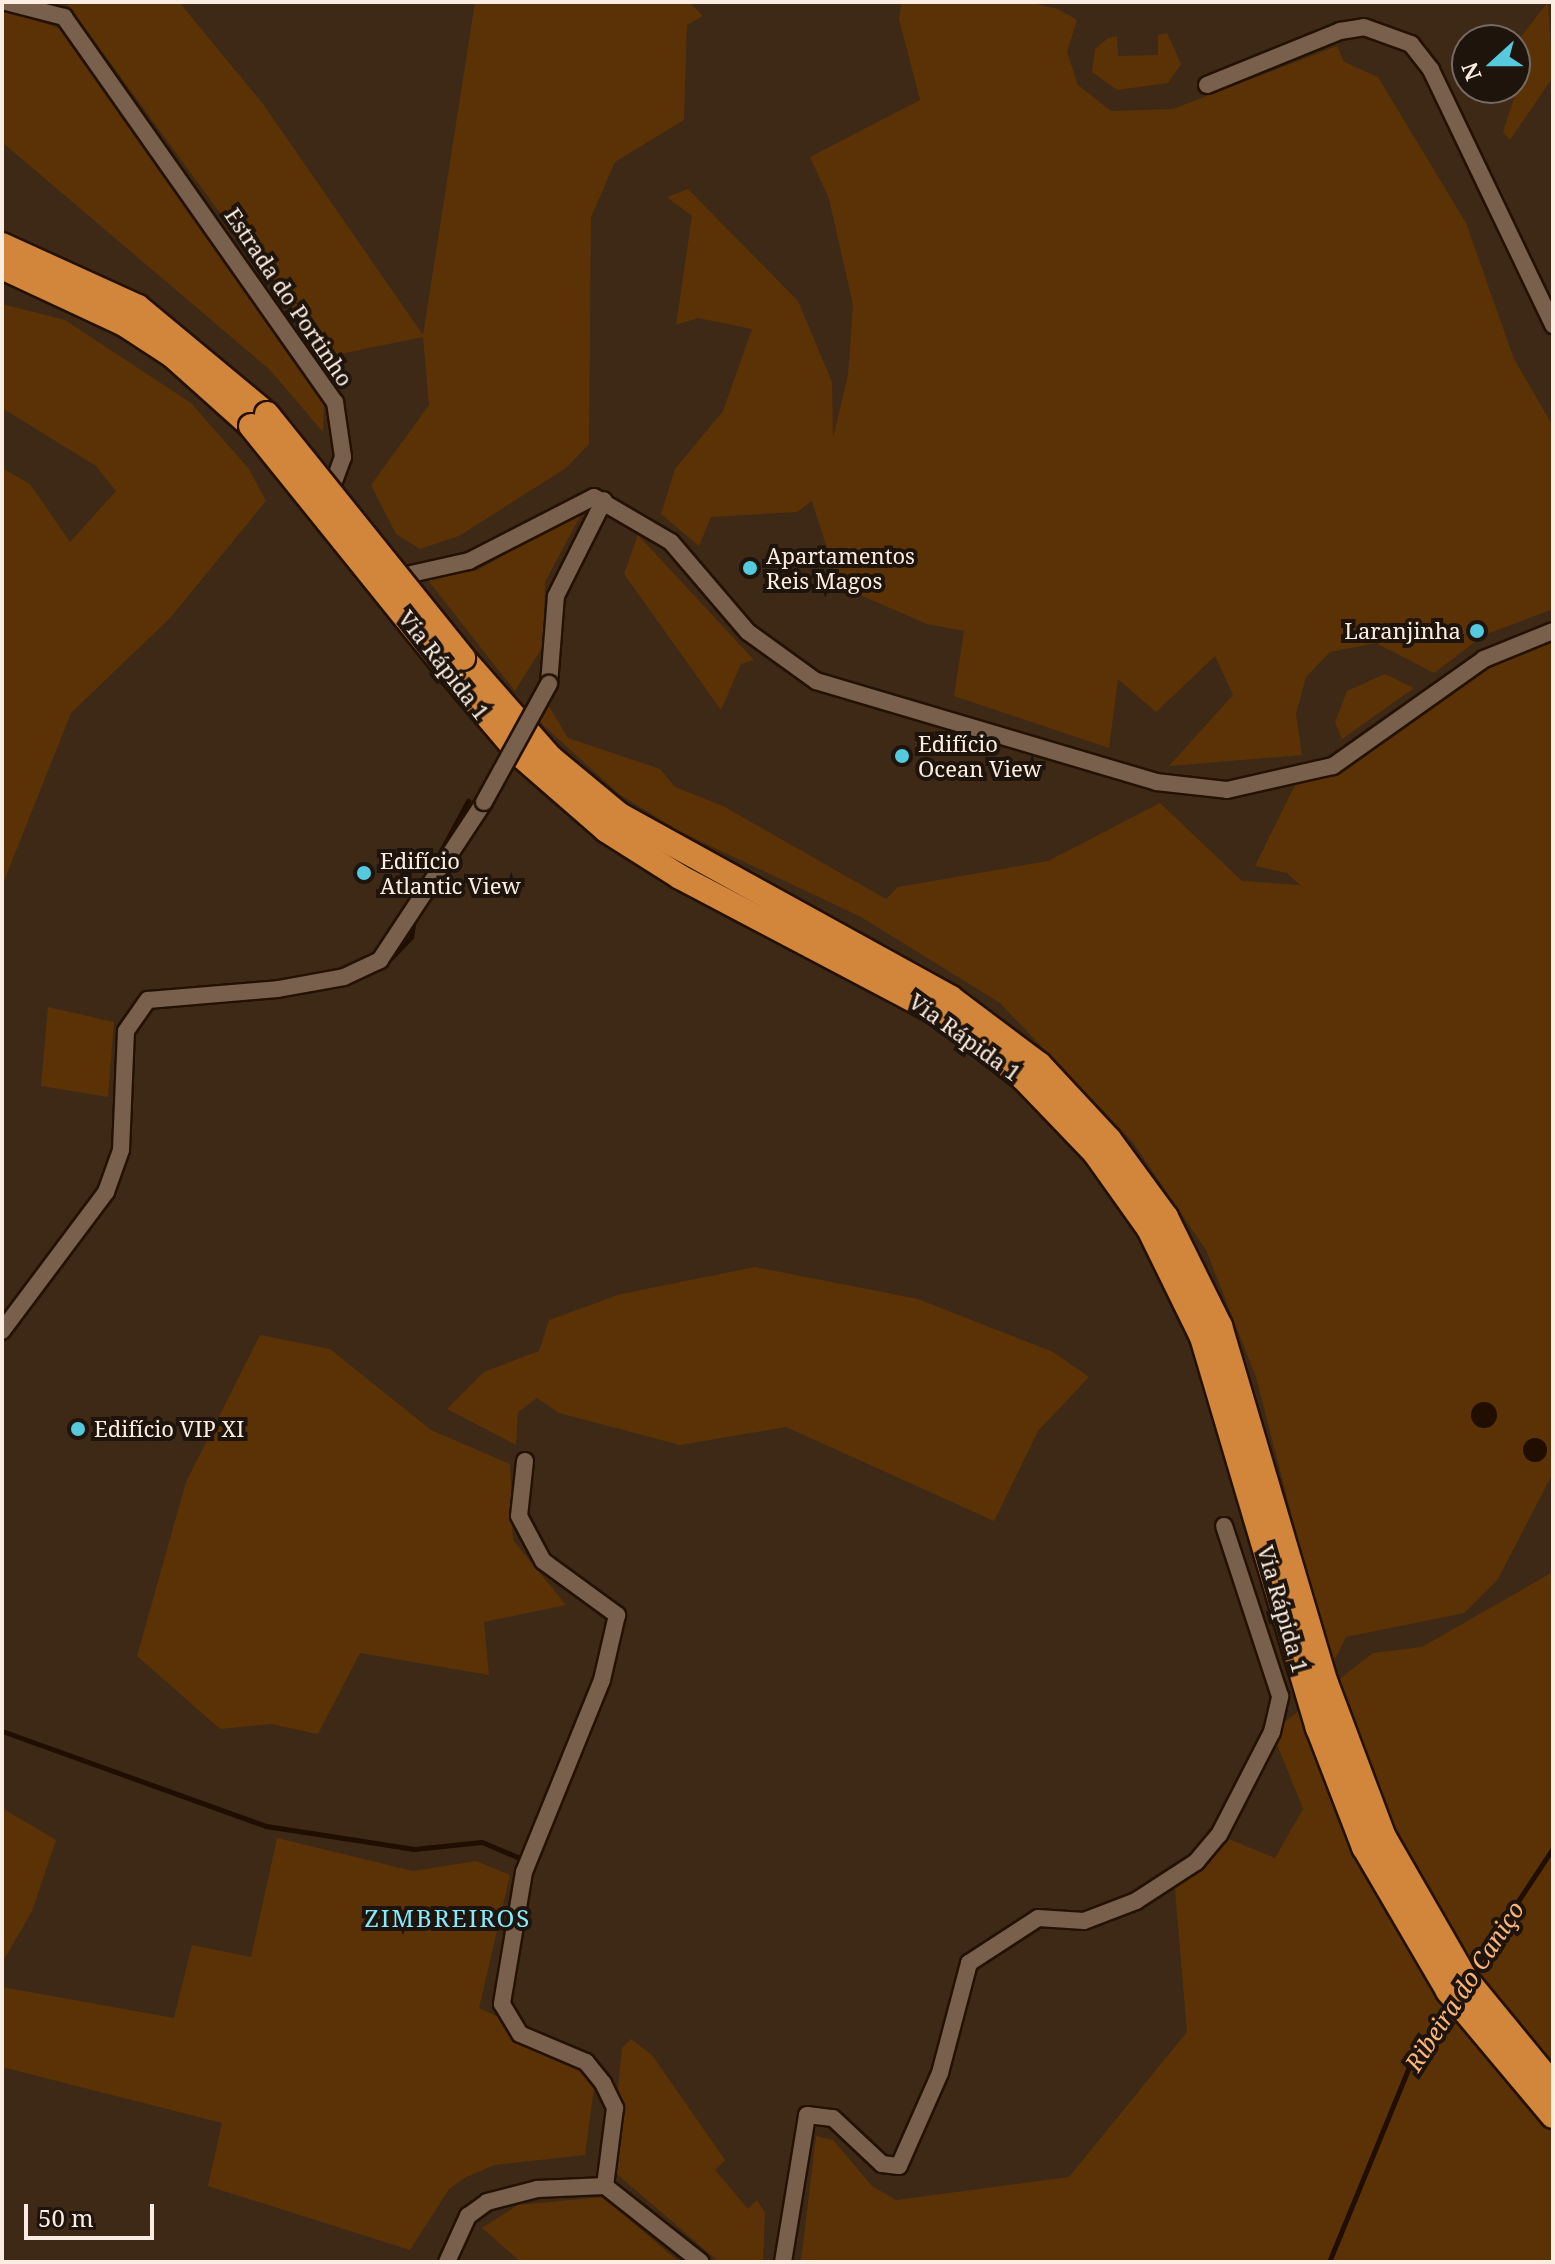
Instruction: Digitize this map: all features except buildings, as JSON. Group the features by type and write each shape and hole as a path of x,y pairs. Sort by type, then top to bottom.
{"highway":[{"name":"Via Rápida 1","path":"2,245 138,307 259,420 455,664 521,756 606,830 942,1015 1023,1078 1095,1153 1149,1229 1202,1337 1316,1687 1389,1897 1486,2042 1553,2116"},
{"name":"Via Rápida 1","path":"2,267 124,324 259,420"},
{"name":"Via Rápida 1","path":"1316,1687 1410,1890 1466,1979 1553,2085"}],"street":[{"name":"Estrada do Portinho","path":"6,2 64,17 335,402 343,457 328,493 330,535 343,559 370,575 400,579 469,561 581,498 604,500"},
{"path":"1207,85 1340,31 1364,27 1411,44 1431,70 1553,325"},
{"path":"2,1331 106,1192 121,1150 126,1031 148,1000 278,989 344,977 380,960 484,802 549,684 556,596 604,500 671,542 748,632 804,675 1156,782 1262,788 1333,766 1484,659 1553,631"},
{"path":"525,1461 519,1516 543,1561 617,1615 602,1680 524,1872 502,2004 520,2034 586,2062 603,2083 615,2108 605,2186"},
{"path":"783,2262 807,2115 833,2118 882,2164 899,2166 940,2073 969,1963 1038,1918 1084,1921 1136,1901 1196,1862 1219,1835 1272,1732 1280,1696 1224,1526"},
{"path":"447,2262 468,2216 487,2202 537,2189 605,2186 701,2262"}],"shaded area":[{"path":"66,2 179,2 263,104 423,335 475,2 689,2 703,16 687,25 684,120 615,162 591,217 589,444 566,468 459,536 420,549 396,534 371,485 429,405 423,337 325,357"},
{"path":"902,2 1026,2 1058,9 1077,20 1067,52 1078,85 1111,111 1173,109 1337,46 1344,62 1378,77 1466,223 1514,359 1553,426 1553,609 1484,635 1434,673 1376,643 1330,652 1306,677 1296,714 1302,755 1169,766 1233,695 1215,656 1156,712 1118,679 1109,748 954,696 964,631 927,624 839,586 812,501 797,512 711,517 699,546 661,514 675,469 723,411 752,329 698,318 676,325 692,216 667,197 688,189 798,301 832,382 833,438 848,375 853,305 829,199 810,157 920,100 899,19"},
{"path":"1548,2 1553,77 1510,140 1503,132 1512,104 1531,104 1531,24"},
{"path":"2,9 61,29 324,404 323,432 270,370 2,142"},
{"path":"1167,33 1181,64 1168,83 1117,90 1092,72 1095,49 1108,38 1117,36 1118,56 1158,55 1158,35"},
{"path":"2,304 65,320 191,403 249,469 266,501 170,618 71,713 2,886 2,468 30,484 70,542 116,491 96,466 2,408"},
{"path":"585,507 545,582 543,646 515,691 427,579 478,570"},
{"path":"638,535 754,660 741,664 721,710 624,574"},
{"path":"1553,633 1553,1473 1498,1579 1464,1613 1346,1637 1331,1667 1256,1377 1206,1250 1132,1141 1000,1003 861,917 679,831 619,794 533,716 544,698 568,738 660,769 675,787 723,806 886,899 898,887 1048,861 1160,803 1242,881 1300,885 1287,873 1255,866 1296,783 1471,670"},
{"path":"1385,674 1414,688 1342,739 1335,722 1347,691"},
{"path":"48,1007 114,1022 108,1097 41,1086"},
{"path":"755,1267 918,1299 1053,1352 1089,1377 1038,1431 994,1521 786,1427 680,1445 559,1413 537,1398 518,1412 516,1445 447,1409 484,1372 539,1351 549,1320 621,1294"},
{"path":"260,1335 330,1349 431,1430 510,1464 513,1540 566,1605 484,1622 489,1675 360,1653 318,1734 271,1724 220,1729 137,1656 186,1482"},
{"path":"1484,1402 1493,1406 1497,1415 1493,1424 1484,1428 1475,1424 1471,1415 1475,1406"},
{"path":"1535,1438 1544,1441 1547,1450 1544,1459 1535,1462 1526,1459 1523,1450 1526,1441"},
{"path":"1553,1572 1553,2262 801,2262 816,2136 833,2140 872,2186 896,2200 1069,2177 1187,2032 1174,1878 1219,1835 1275,1858 1303,1809 1272,1732 1373,1653 1422,1647"},
{"path":"2,1808 56,1840 32,1911 2,1963"},
{"path":"277,1838 413,1871 476,1861 510,1875 479,2008 566,2049 595,2080 585,2155 495,2165 466,2177 449,2189 410,2250 208,2186 222,2123 2,2067 2,1987 174,2018 192,1945 251,1957"},
{"path":"631,2039 652,2055 725,2160 715,2170 748,2209 757,2200 765,2213 763,2262 719,2262 610,2168 622,2048"},
{"path":"603,2197 679,2262 521,2262 482,2228 518,2205"}],"waterway":[{"path":"430,871 468,801"},
{"path":"387,962 411,937 414,918"},
{"path":"2,1731 266,1826 414,1849 482,1842 517,1857"},
{"name":"Ribeira do Caniço","path":"1471,1972 1553,1848"},
{"name":"Ribeira do Caniço","path":"1329,2262 1411,2062 1450,2003"}],"place":[{"name":"Apartamentos Reis Magos","path":"750,568"},
{"name":"Laranjinha","path":"1477,631"},
{"name":"Edifício Ocean View","path":"902,756"},
{"name":"Edifício Atlantic View","path":"364,873"},
{"name":"Edifício VIP XI","path":"78,1429"}],"district":[{"name":"ZIMBREIROS","path":"448,1918"}]}
